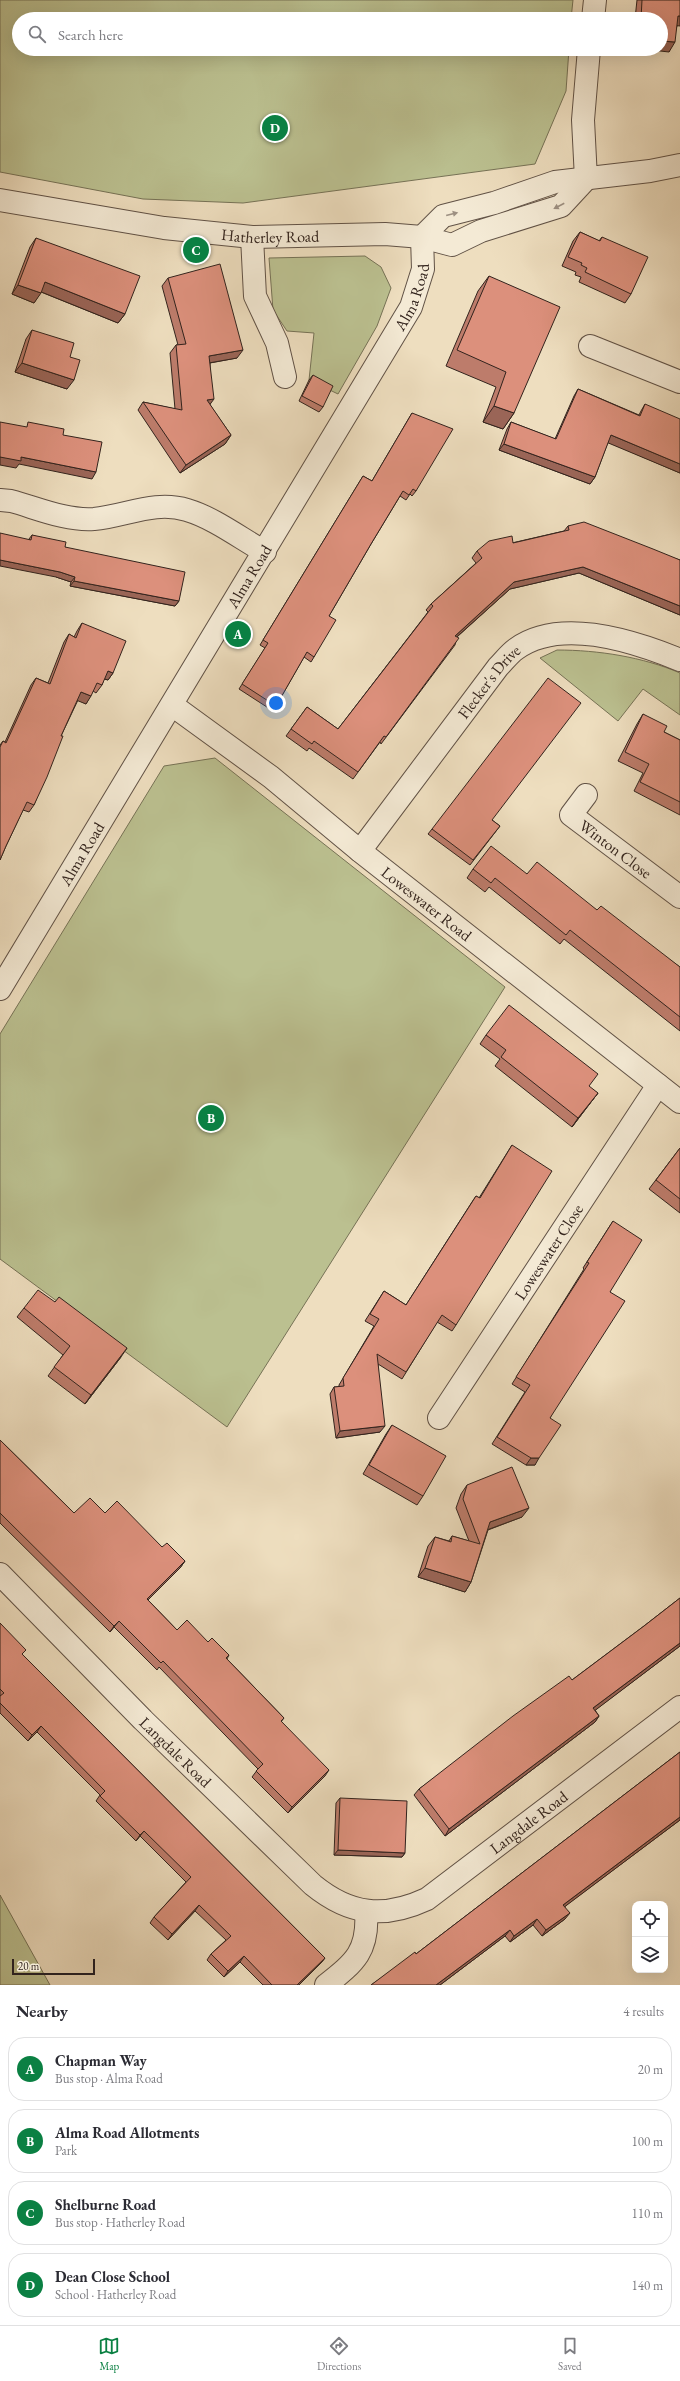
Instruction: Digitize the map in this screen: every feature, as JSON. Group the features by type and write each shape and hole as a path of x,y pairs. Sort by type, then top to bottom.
{"street":[{"path":"594,12 595,0"},
{"path":"586,179 583,120 589,56"},
{"path":"422,237 443,216 494,203 555,182 586,179 680,165"},
{"name":"Hatherley Road","path":"0,200 164,228 252,237 385,234 422,237 452,245 481,231 561,206 586,179"},
{"path":"252,237 255,296 277,343 285,376"},
{"name":"Alma Road","path":"0,989 265,552 411,307 423,269 422,237"},
{"path":"590,346 680,382"},
{"path":"0,500 11,501 73,517 93,519 159,506 187,510 200,515 265,552"},
{"name":"Flecker's Drive","path":"360,851 498,667 516,649 540,637 564,633 591,634 655,650 680,660"},
{"name":"Loweswater Road","path":"172,705 270,777 360,851 460,927 680,1102"},
{"name":"Winton Close","path":"586,795 571,815 680,897"},
{"name":"Loweswater Close","path":"439,1418 658,1085"},
{"name":"Langdale Road","path":"0,1574 143,1720 313,1885 341,1904 366,1911 394,1911 427,1899 680,1707"},
{"path":"326,1985 352,1965 360,1953 365,1939 366,1911"}],"green space":[{"path":"0,0 573,0 572,12 12,12 12,56 568,56 566,91 535,164 243,203 143,199 0,172"},
{"path":"365,256 381,267 391,288 377,326 338,394 309,380 314,333 287,331 273,310 269,258"},
{"path":"557,650 604,653 636,659 666,667 680,673 680,715 643,689 618,721 540,658"},
{"path":"215,758 505,987 227,1427 0,1259 0,1034 164,766"},
{"path":"0,1895 50,1985 0,1985"}],"building":[{"path":"642,0 680,0 680,16 678,16 675,42 668,42 668,12 641,12"},
{"path":"580,232 600,241 602,237 648,257 631,294 585,272 587,268 581,265 582,263 568,257"},
{"path":"36,238 140,276 125,314 45,282 41,293 18,285"},
{"path":"220,264 243,350 209,356 214,399 207,400 231,435 186,465 143,402 182,410 176,345 186,344 168,278"},
{"path":"489,276 560,307 514,413 494,406 506,372 457,350"},
{"path":"32,330 74,343 70,357 80,360 74,380 22,363"},
{"path":"313,375 333,386 323,407 302,396"},
{"path":"578,389 640,416 645,404 680,419 680,464 611,435 595,477 504,444 511,422 556,439"},
{"path":"412,413 453,429 416,491 413,489 409,495 403,491 329,616 336,620 314,657 307,652 276,706 242,684 268,643 263,640 363,476 372,481"},
{"path":"0,422 27,427 28,422 64,429 63,435 102,442 96,472 21,457 21,461 0,457"},
{"path":"584,522 680,560 680,606 583,567 514,582 455,636 459,638 386,737 384,736 358,772 314,741 312,744 291,729 307,707 338,729 433,606 431,604 482,558 477,551 489,541 512,536 513,543 569,530 568,526"},
{"path":"0,533 31,540 32,535 66,542 65,547 185,572 179,601 74,581 75,577 60,572 0,560"},
{"path":"82,623 126,641 113,673 108,671 102,685 97,683 91,696 81,692 61,736 63,736 34,805 27,802 0,860 0,747 3,741 6,743 36,678 50,684 69,634 76,638"},
{"path":"548,678 581,703 492,820 500,826 473,860 432,829"},
{"path":"643,714 667,726 664,732 680,740 680,802 640,782 649,764 625,752"},
{"path":"491,846 527,874 537,862 597,910 601,906 680,967 680,1017 570,930 566,935 495,878 491,883 473,869"},
{"path":"509,1005 598,1074 589,1086 598,1093 578,1118 501,1057 506,1050 486,1035"},
{"path":"512,1145 552,1171 456,1325 442,1315 406,1372 377,1354 385,1426 340,1431 334,1387 344,1386 343,1378 379,1319 370,1314 384,1291 406,1305 476,1196 480,1198"},
{"path":"680,1148 680,1199 656,1180"},
{"path":"613,1221 642,1240 610,1292 625,1301 550,1418 561,1425 539,1458 531,1458 497,1437 530,1385 516,1377 589,1263 587,1262"},
{"path":"38,1290 55,1302 59,1297 127,1348 91,1395 54,1367 70,1346 24,1308"},
{"path":"392,1425 446,1456 423,1496 369,1465"},
{"path":"0,1440 74,1513 90,1498 105,1513 117,1501 162,1547 167,1543 185,1561 147,1599 177,1630 187,1620 208,1642 212,1638 229,1655 226,1658 284,1718 281,1721 329,1770 292,1807 256,1771 263,1764 163,1661 161,1663 119,1621 114,1626 0,1513"},
{"path":"512,1467 529,1508 490,1522 471,1582 425,1568 435,1537 451,1542 452,1536 480,1544 463,1499 467,1485"},
{"path":"680,1598 680,1643 593,1708 599,1716 449,1829 419,1789 513,1716 569,1676 572,1680"},
{"path":"0,1623 26,1650 22,1654 325,1958 297,1985 272,1985 244,1956 228,1971 211,1954 231,1936 199,1905 172,1934 154,1917 191,1877 144,1831 140,1835 100,1796 105,1791 41,1726 32,1735 0,1703 0,1696 4,1693 0,1689"},
{"path":"680,1752 680,1817 563,1905 570,1913 546,1930 537,1919 514,1936 510,1930 436,1985 371,1985 415,1952 416,1954"},
{"path":"340,1798 407,1801 405,1853 338,1850"}],"place":[{"name":"Dean Close School","path":"275,128"},
{"name":"Shelburne Road","path":"196,250"},
{"name":"Chapman Way","path":"238,634"},
{"name":"Alma Road Allotments","path":"211,1118"}]}
